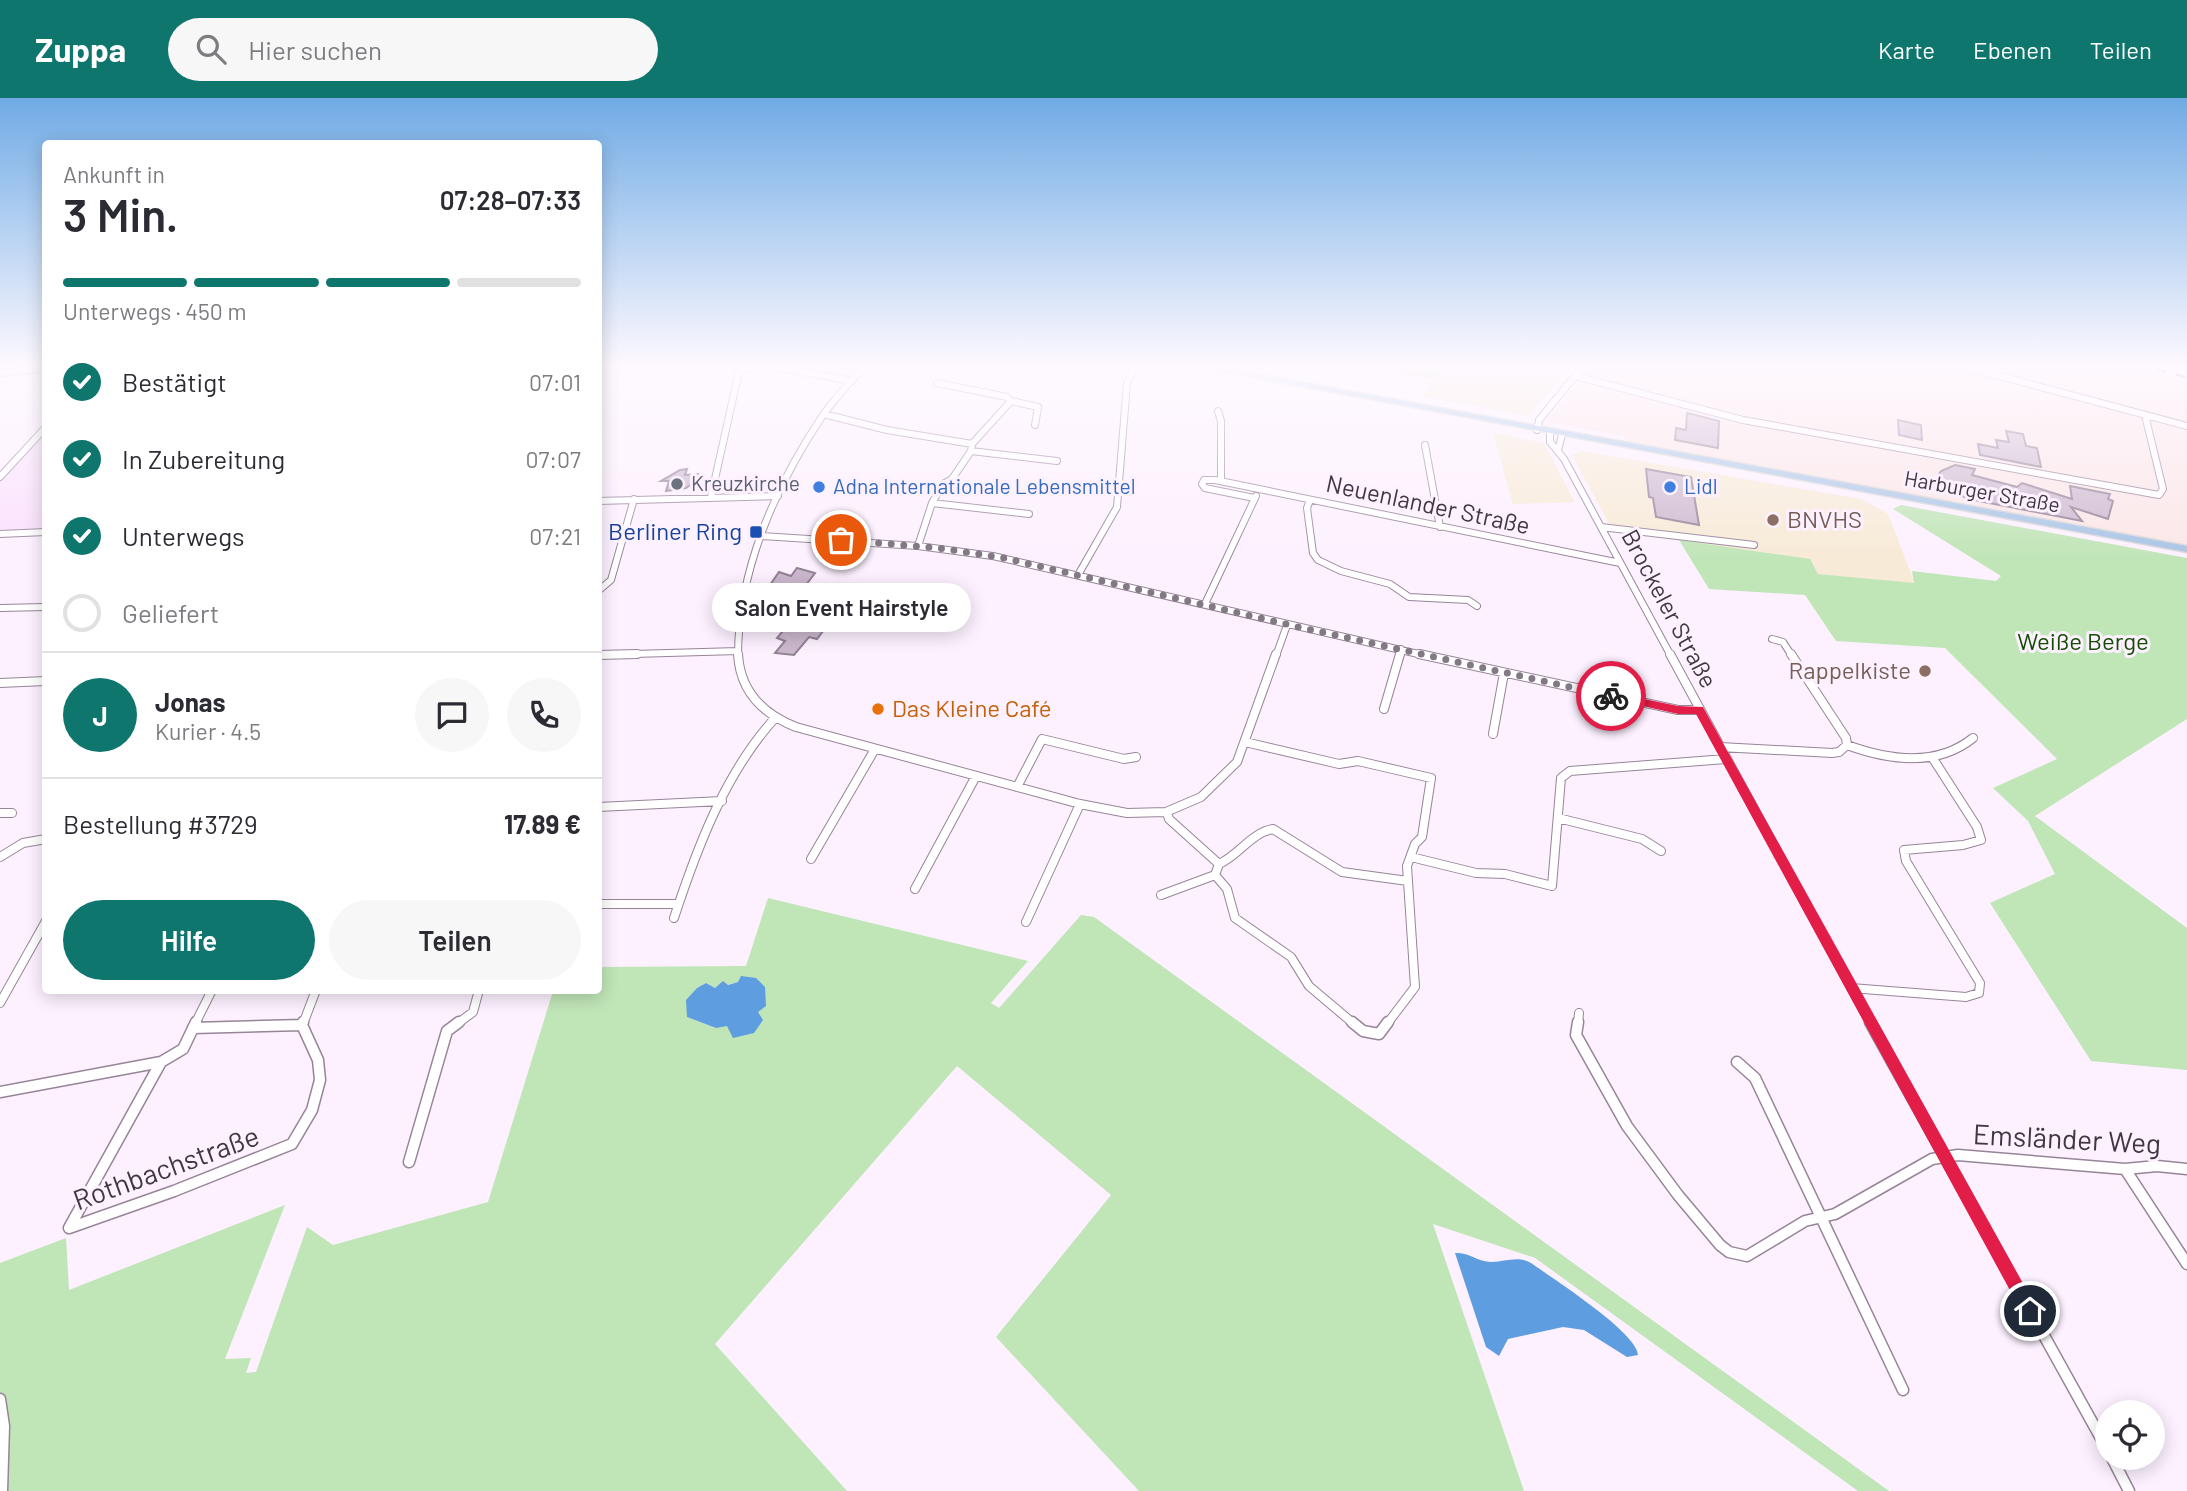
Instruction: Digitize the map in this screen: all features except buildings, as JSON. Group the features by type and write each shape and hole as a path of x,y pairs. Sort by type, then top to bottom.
{"main road":[{"name":"Harburger Straße","path":"1536,430 2187,549"}],"street":[{"path":"711,497 726,430"},
{"path":"815,430 778,496 761,536 741,605 738,650 746,687 759,704 775,718 805,730 1080,804 1144,816 1167,813 1187,805 1213,788 1237,762 1287,625"},
{"path":"887,430 971,448 1057,461"},
{"path":"918,546 932,503 985,430"},
{"path":"1078,575 1117,507 1123,430"},
{"path":"1221,430 1221,481 1204,480 1202,484 1205,488 1254,498"},
{"path":"1799,430 2159,495 2163,489 2149,430"},
{"path":"0,477 42,433"},
{"name":"Brockeler Straße","path":"1550,433 1550,442 1558,450 1601,527 1944,1157 2095,1428"},
{"path":"1558,450 1562,435"},
{"path":"1424,445 1440,527"},
{"name":"Neuenlander Straße","path":"1221,481 1620,563"},
{"path":"1205,604 1260,490"},
{"path":"602,501 778,496"},
{"path":"602,588 611,580 634,499"},
{"path":"1310,500 1307,508 1313,553 1318,560 1342,571 1390,584 1409,597 1468,600 1477,606"},
{"path":"932,503 1029,514"},
{"path":"1601,527 1754,545"},
{"path":"0,534 42,532"},
{"path":"761,536 918,546 993,556 1504,673 1678,710 1700,710"},
{"path":"0,608 42,607"},
{"path":"1772,639 1783,642 1846,738 1847,745"},
{"path":"1384,709 1401,649"},
{"path":"602,655 738,650"},
{"path":"1493,734 1504,673"},
{"path":"0,683 42,681"},
{"path":"674,918 722,801 762,730 775,718"},
{"path":"1847,745 1876,756 1932,757 1965,746 1973,738"},
{"path":"1017,787 1042,739 1124,759 1136,757"},
{"path":"1215,875 1227,889 1235,918 1291,957 1309,986 1363,1031 1379,1034 1415,987 1407,866 1415,844 1422,836 1431,778 1358,761 1339,764 1245,742"},
{"path":"1720,747 1832,753 1839,752 1847,745"},
{"path":"811,859 875,749"},
{"path":"1852,988 1966,997 1979,993 1980,984 1906,861 1904,850 1972,844 1981,840 1977,827 1932,757"},
{"path":"1411,857 1476,873 1505,874 1552,886 1561,778 1570,771 1727,759"},
{"path":"915,888 976,776"},
{"path":"602,807 722,801"},
{"path":"1026,922 1080,804"},
{"path":"0,813 12,813"},
{"path":"1167,813 1169,819 1219,864"},
{"path":"1558,818 1642,839 1661,851"},
{"path":"1219,864 1231,860 1261,831 1273,829 1342,872 1408,881"},
{"path":"0,857 23,843 42,840"},
{"path":"1161,895 1215,875 1219,864"},
{"path":"602,904 678,904"},
{"path":"0,1003 41,936"},
{"path":"0,1091 161,1062 183,1049 210,994"},
{"path":"193,1028 302,1025 314,994"},
{"path":"409,1162 447,1031 473,1012 478,994"},
{"path":"1579,1013 1576,1035 1609,1096 1674,1189 1720,1245 1729,1252 1747,1256 1805,1221 1835,1214 1932,1159 1944,1157"},
{"name":"Rothbachstraße","path":"161,1062 69,1228 186,1187 292,1144 300,1137 313,1106 321,1074 315,1051 302,1025"},
{"path":"1737,1062 1755,1079 1903,1390"},
{"name":"Emsländer Weg","path":"1944,1157 1958,1155 2125,1169 2157,1166 2187,1169"},
{"path":"2125,1169 2187,1264"},
{"path":"0,1399 4,1426 2,1491"},
{"path":"2118,1470 2129,1491"}],"shaded area":[{"path":"1591,430 2187,430 2187,545 1626,443 1624,436"},
{"path":"1493,433 1544,443 1575,502 1513,504"},
{"path":"42,436 42,531 0,533 0,480"},
{"path":"1581,451 1862,499 1888,514 1915,584 1818,574 1809,559 1613,531 1572,455"}],"green space":[{"name":"Weiße Berge","path":"1901,505 2187,558 2187,719 2035,816 2187,928 2187,1070 2091,1061 1990,903 2055,874 2028,821 1993,788 2057,759 1945,648 1836,641 1805,595 1709,589 1679,540 1810,559 1818,574 1914,583 1912,571 1996,581 2001,576 1893,509"},
{"path":"768,898 1028,961 991,1003 999,1008 1081,915 1094,917 1889,1491 1858,1491 1535,1258 1433,1224 1524,1491 1139,1491 996,1337 1111,1195 957,1066 715,1344 847,1491 0,1491 0,1263 66,1238 69,1290 285,1205 225,1359 251,1358 246,1373 256,1372 307,1227 333,1245 488,1202 552,994 602,994 602,967 746,966","holes":["738,982 716,1028 687,1017 687,1000 697,988 706,983 715,988"]}],"water":[{"path":"741,976 756,978 765,987 766,1006 758,1012 763,1020 754,1033 733,1038 727,1026 716,1028 687,1017 686,1000 697,988 706,983 715,988 723,981 728,985 738,982"},
{"path":"1455,1253 1490,1262 1519,1259 1531,1263 1610,1320 1634,1345 1638,1355 1627,1357 1584,1330 1563,1327 1508,1339 1499,1356 1486,1347"}],"way so far":[{"path":"841,540 939,548 1004,558 1275,622 1611,696"}],"place":[{"name":"Kreuzkirche","path":"677,484"},
{"name":"Adna Internationale Lebensmittel","path":"819,487"},
{"name":"Lidl","path":"1670,487"},
{"name":"BNVHS","path":"1773,520"},
{"name":"Berliner Ring","path":"756,532"},
{"name":"Salon Event Hairstyle","path":"841,540"},
{"name":"Rappelkiste","path":"1925,671"},
{"name":"Das Kleine Café","path":"878,709"}],"route":[{"path":"1611,696 1678,710 1700,710 2030,1311"}]}
